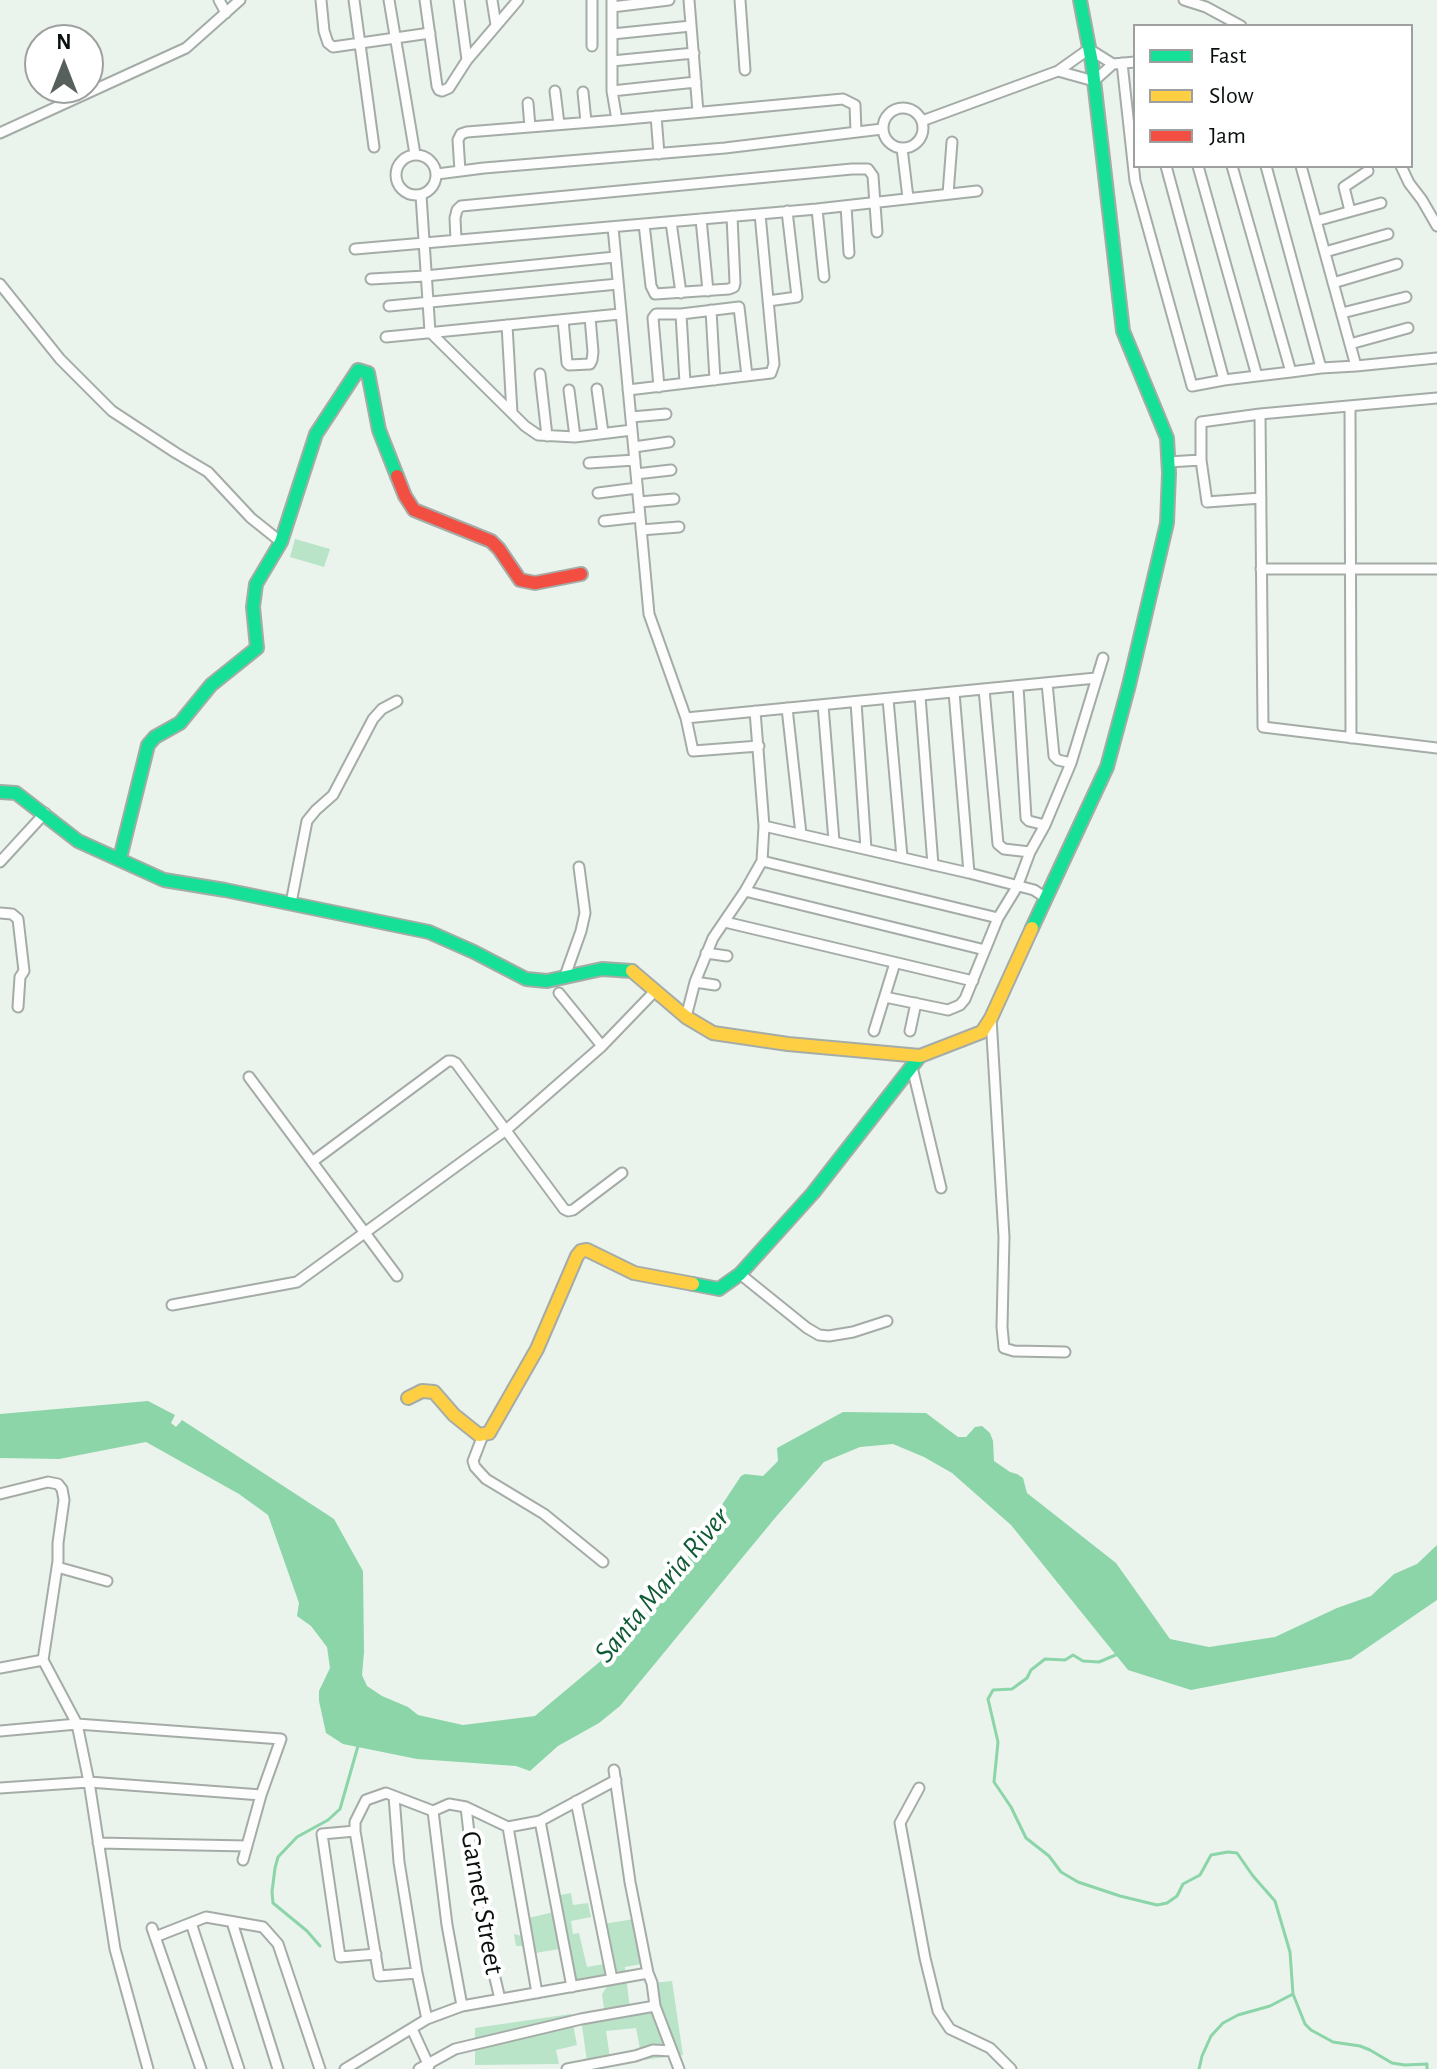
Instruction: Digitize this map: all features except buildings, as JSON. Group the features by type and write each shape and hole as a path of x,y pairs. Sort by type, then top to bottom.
{"street":[{"path":"219,0 226,13"},
{"path":"0,133 186,48 240,0"},
{"path":"321,0 324,31 333,47 430,33"},
{"path":"354,0 374,147"},
{"path":"389,0 415,154"},
{"path":"425,0 439,90 449,88 467,60 518,0"},
{"path":"459,0 467,60"},
{"path":"492,0 496,25"},
{"path":"592,0 592,46"},
{"path":"617,120 612,91 612,3 669,0"},
{"path":"689,0 698,112"},
{"path":"740,0 745,70"},
{"path":"408,1398 422,1391 434,1392 454,1415 479,1435 489,1433 537,1349 581,1251 587,1250 634,1273 719,1289 740,1274 813,1193 916,1062 982,1032 991,1018 1107,767 1167,523 1167,438 1123,331 1094,81 1080,0"},
{"path":"1184,0 1206,7 1237,24"},
{"path":"612,34 691,26"},
{"path":"1089,49 1118,63 1133,62"},
{"path":"922,121 1058,71 1089,49"},
{"path":"612,61 694,53"},
{"path":"1094,81 1118,63"},
{"path":"1118,63 1133,167"},
{"path":"1058,71 1094,81"},
{"path":"612,91 696,82"},
{"path":"555,91 559,124"},
{"path":"583,92 586,122"},
{"path":"460,171 458,140 461,134 467,132 843,99 855,105 856,132"},
{"path":"528,103 530,127"},
{"path":"898,108 908,108 922,121 919,140 902,148 893,145 882,129 890,112 898,108"},
{"path":"656,116 659,154"},
{"path":"437,174 725,148 882,129"},
{"path":"948,194 952,142"},
{"path":"902,148 908,198"},
{"path":"415,154 430,159 437,174 429,191 411,195 397,182 396,173 406,157 415,154"},
{"path":"1133,168 1192,386 1321,368 1437,358"},
{"path":"1167,168 1224,380"},
{"path":"1199,168 1257,376"},
{"path":"1233,168 1291,372"},
{"path":"1267,168 1321,368"},
{"path":"1302,168 1356,366"},
{"path":"1402,168 1437,226"},
{"path":"456,240 455,218 461,206 852,169 868,169 871,172 877,232"},
{"path":"1350,211 1344,187 1368,171"},
{"path":"355,249 817,209 977,191"},
{"path":"421,195 430,332 538,435 575,437 632,430"},
{"path":"1316,221 1381,203"},
{"path":"846,206 849,253"},
{"path":"817,209 824,277"},
{"path":"768,301 797,297 787,211"},
{"path":"628,390 768,375 773,370 760,214"},
{"path":"644,224 651,286 655,294 708,291 734,287 732,216"},
{"path":"701,219 708,291"},
{"path":"671,222 681,293"},
{"path":"613,227 649,614 686,718 693,751 759,746"},
{"path":"1325,252 1388,234"},
{"path":"371,279 615,257"},
{"path":"1333,283 1397,264"},
{"path":"0,284 60,359 112,411 208,472 251,518 281,542"},
{"path":"389,306 618,284"},
{"path":"1342,313 1406,297"},
{"path":"659,387 654,315 739,307 747,376"},
{"path":"711,310 715,380"},
{"path":"386,337 620,314"},
{"path":"681,314 685,383"},
{"path":"563,320 567,363 590,364 593,352 590,317"},
{"path":"507,325 512,413"},
{"path":"1350,344 1408,328"},
{"path":"120,858 148,745 155,737 180,723 211,685 257,648 253,607 256,584 281,542 316,434 358,370 368,373 379,430 405,496 414,510 491,541 520,580 535,583 581,574"},
{"path":"540,374 547,436"},
{"path":"597,389 603,433"},
{"path":"569,390 575,437"},
{"path":"1261,498 1207,502 1201,460 1201,422 1437,398"},
{"path":"1350,406 1351,738"},
{"path":"631,417 666,414"},
{"path":"1260,414 1263,727 1437,748"},
{"path":"634,447 669,442"},
{"path":"589,463 635,460"},
{"path":"1168,462 1201,460"},
{"path":"636,474 671,470"},
{"path":"598,493 637,488"},
{"path":"639,502 674,499"},
{"path":"604,521 640,517"},
{"path":"641,530 679,527"},
{"path":"1261,569 1437,569"},
{"path":"885,997 948,1010 965,999 998,918 1017,887 1071,763 1103,658"},
{"path":"686,718 1096,678"},
{"path":"1047,683 1054,756 1071,763"},
{"path":"1018,686 1026,818 1045,825"},
{"path":"984,689 998,844 1004,849 1030,852"},
{"path":"954,692 969,873"},
{"path":"920,696 933,865"},
{"path":"888,699 902,857"},
{"path":"291,903 307,821 333,795 373,719 382,709 397,701"},
{"path":"856,702 866,849"},
{"path":"823,705 834,841"},
{"path":"787,708 801,834"},
{"path":"686,1017 695,982 713,938 762,861 764,826 755,711"},
{"path":"0,792 16,793 78,841 164,880 429,932 526,979 547,981 602,969 634,971 686,1017 713,1033 916,1062"},
{"path":"0,862 45,813"},
{"path":"764,826 969,873 1034,890 1046,898"},
{"path":"762,861 998,918"},
{"path":"565,976 585,913 579,867"},
{"path":"745,891 985,950"},
{"path":"0,913 12,914 18,919 24,971 20,977 18,1007"},
{"path":"725,922 973,981"},
{"path":"706,953 727,956"},
{"path":"874,1031 895,963"},
{"path":"695,982 715,985"},
{"path":"172,1305 297,1282 506,1130 602,1046 656,990"},
{"path":"559,993 602,1046"},
{"path":"910,1031 916,1003"},
{"path":"991,1018 1004,1237 1004,1348 1065,1352"},
{"path":"312,1162 448,1061 456,1063 564,1209 573,1210 622,1173"},
{"path":"916,1062 941,1188"},
{"path":"249,1077 397,1276"},
{"path":"740,1274 819,1335 853,1332 887,1321"},
{"path":"483,1435 473,1461 486,1479 544,1514 603,1562"},
{"path":"0,1494 48,1482 58,1484 62,1489 64,1500 57,1567 43,1660 77,1724 115,1949 148,2069"},
{"path":"57,1567 107,1581"},
{"path":"0,1668 43,1660"},
{"path":"0,1731 77,1724 281,1739 243,1860"},
{"path":"417,1973 379,1976 355,1831 355,1822 366,1800 386,1793 433,1811 449,1804 466,1807 508,1827 540,1821 615,1775 630,1882 655,2006 679,2069"},
{"path":"0,1788 89,1782 261,1795"},
{"path":"919,1788 900,1823 938,2011 950,2029 990,2048 1011,2069"},
{"path":"394,1796 399,1862 427,2019"},
{"path":"576,1801 612,1979"},
{"name":"Garnet Street","path":"466,1807 477,1903 500,1999"},
{"path":"433,1811 447,1925 462,2006"},
{"path":"540,1821 572,1987"},
{"path":"508,1827 537,1993"},
{"path":"355,1831 322,1834 340,1957 376,1954"},
{"path":"98,1843 247,1846"},
{"path":"201,2069 154,1932 206,1917 263,1927 278,1944 320,2069"},
{"path":"232,1922 278,2069"},
{"path":"191,1923 239,2069"},
{"path":"345,2069 427,2019 462,2006 648,1973"},
{"path":"412,2029 426,2067 455,2049 581,2019 655,2006"},
{"path":"567,2069 597,2067 653,2050 672,2051"},
{"path":"635,2056 640,2069"}],"shaded area":[{"path":"295,539 330,549 324,567 290,557"},
{"path":"148,1401 175,1415 171,1423 176,1427 182,1420 334,1519 363,1571 362,1675 367,1686 418,1715 463,1725 535,1716 615,1649 673,1579 741,1476 763,1476 778,1461 777,1448 843,1412 926,1413 958,1437 966,1437 975,1427 982,1426 993,1441 994,1461 1023,1478 1027,1493 1116,1563 1170,1639 1209,1647 1275,1637 1371,1596 1394,1574 1417,1564 1437,1545 1437,1600 1351,1659 1191,1690 1128,1670 1011,1525 952,1473 893,1444 860,1447 824,1462 620,1706 599,1723 558,1746 530,1771 516,1766 417,1759 343,1744 326,1733 319,1691 330,1668 327,1647 311,1626 297,1616 299,1603 268,1515 239,1494 146,1442 59,1459 0,1458 0,1414"},
{"path":"571,1893 573,1905 588,1903 591,1917 571,1921 573,1934 579,1933 587,1967 604,1964 607,1978 572,1987 565,1948 530,1954 523,1946 516,1946 514,1934 526,1937 524,1919 558,1911 555,1896"},
{"path":"634,1919 641,1964 625,1967 630,2009 655,2006 652,1983 672,1981 683,2055 642,2060 636,2028 606,2031 610,2058 587,2061 581,2019 605,2015 602,1994 612,1979 603,1924"},
{"path":"571,2014 577,2045 556,2050 559,2064 475,2065 475,2028"}],"waterway":[{"path":"1118,1654 1099,1662 1083,1661 1073,1655 1065,1660 1045,1659 1012,1689 993,1690 988,1699 998,1742 994,1782 1026,1838 1049,1856 1061,1872 1078,1882 1157,1905 1167,1903 1177,1896 1183,1884 1200,1875 1211,1855 1237,1853 1275,1901 1290,1952 1293,1994 1305,2024 1333,2042 1360,2046 1392,2063 1427,2064 1427,2069"},
{"path":"320,1946 273,1903 275,1868 278,1857 297,1837 328,1820 340,1809 358,1746"},
{"path":"1199,2069 1211,2036 1223,2023 1293,1994"}],"traffic: fast":[{"path":"1032,928 1107,767 1167,523 1167,438 1123,331 1092,63 1080,0"},
{"path":"120,858 148,745 155,737 180,723 211,685 257,648 253,607 256,584 281,542 316,434 358,370 368,373 379,430 397,476"},
{"path":"0,792 16,793 78,841 164,880 429,932 526,979 547,981 602,969 632,971"},
{"path":"693,1284 719,1289 740,1274 813,1193 920,1056"}],"traffic: slow":[{"path":"632,971 686,1017 713,1033 788,1044 920,1056 982,1032 1032,928"},
{"path":"408,1398 422,1391 434,1392 454,1415 479,1435 489,1433 537,1349 581,1251 587,1250 634,1273 693,1284"}],"traffic: jam":[{"path":"397,476 414,510 491,541 520,580 535,583 581,574"}],"water label":[{"name":"Santa Maria River","path":"662,1585"}]}
